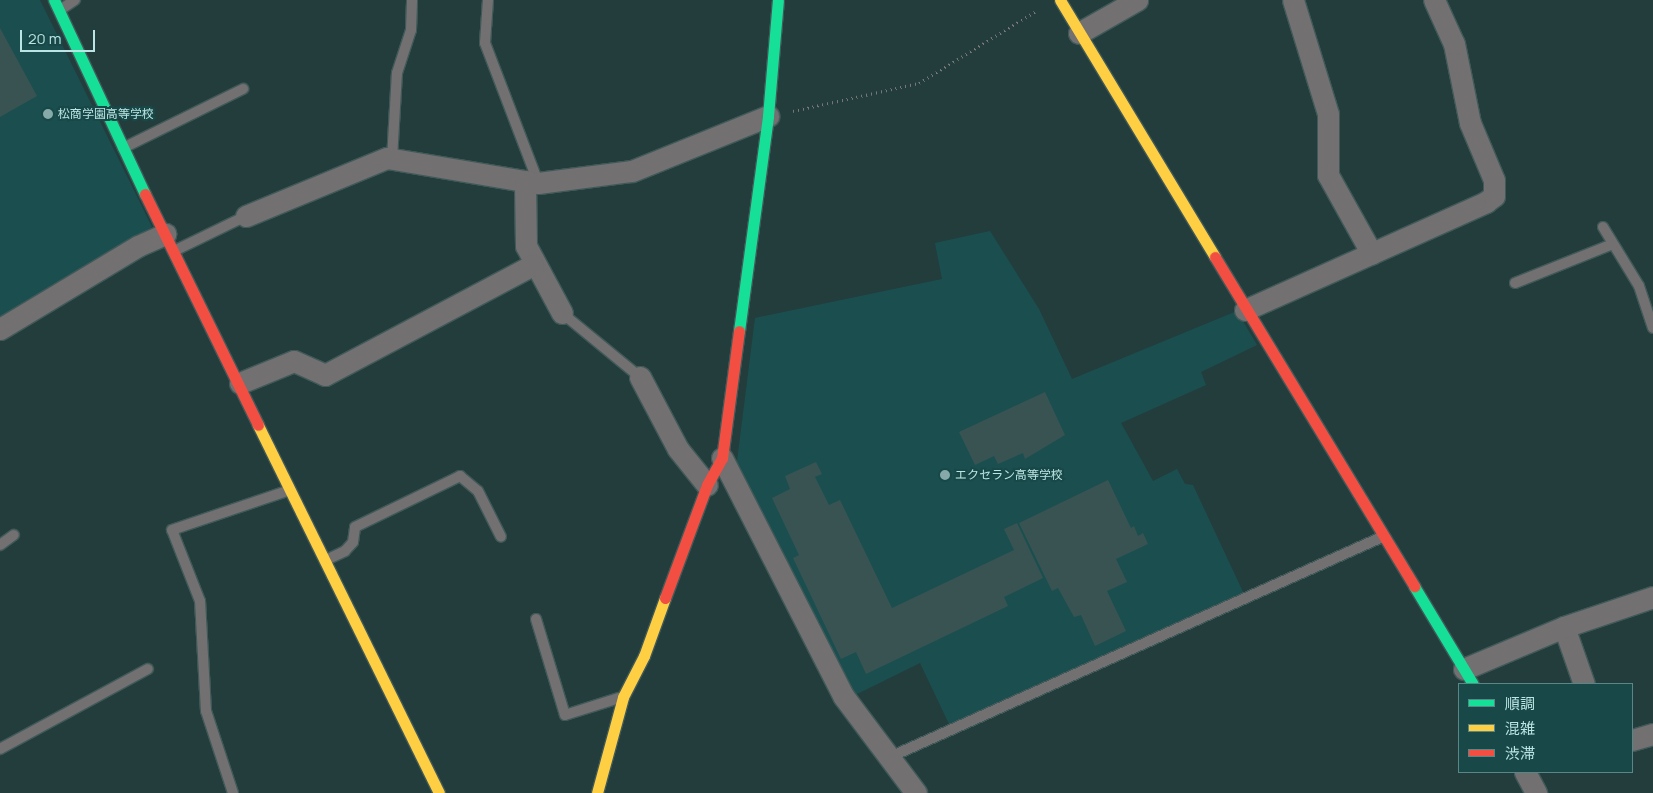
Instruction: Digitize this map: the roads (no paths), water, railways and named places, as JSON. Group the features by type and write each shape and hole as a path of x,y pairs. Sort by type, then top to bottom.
{"street":[{"path":"54,0 122,148 240,383 324,561 439,793"},
{"path":"598,793 624,697 644,656 707,485 722,458 768,116 778,0"},
{"path":"1060,0 1246,310 1386,535 1468,677 1564,627 1653,597"},
{"path":"1079,33 1137,0"},
{"path":"1293,0 1328,114 1328,175 1372,254"},
{"path":"1246,310 1486,202 1494,196 1496,189 1470,123 1454,44 1434,0"},
{"path":"246,216 387,158 531,182 632,171 768,116"},
{"path":"531,182 526,246 534,265 562,313"},
{"path":"0,329 138,246 170,242"},
{"path":"240,383 294,360 325,375 534,265"},
{"path":"640,377 678,449 707,485"},
{"path":"722,458 844,697 916,793"},
{"path":"1564,627 1584,683"},
{"path":"1633,740 1653,734"},
{"path":"1525,773 1536,793"}],"lane":[{"path":"60,11 75,0"},
{"path":"392,158 397,73 410,30 412,0"},
{"path":"488,0 485,43 531,182"},
{"path":"122,148 243,89"},
{"path":"170,242 246,216"},
{"path":"1603,227 1639,286 1653,328"},
{"path":"1515,283 1613,244"},
{"path":"562,313 640,377"},
{"path":"324,561 344,551 353,542 354,527 460,476 478,491 501,536"},
{"path":"232,793 206,711 200,601 172,530 290,490"},
{"path":"0,544 14,535"},
{"path":"890,757 1386,535"},
{"path":"536,619 565,715 624,697"},
{"path":"0,749 148,668"}],"place":[{"name":"松商学園高等学校","path":"48,114"},
{"name":"エクセラン高等学校","path":"945,475"}]}
